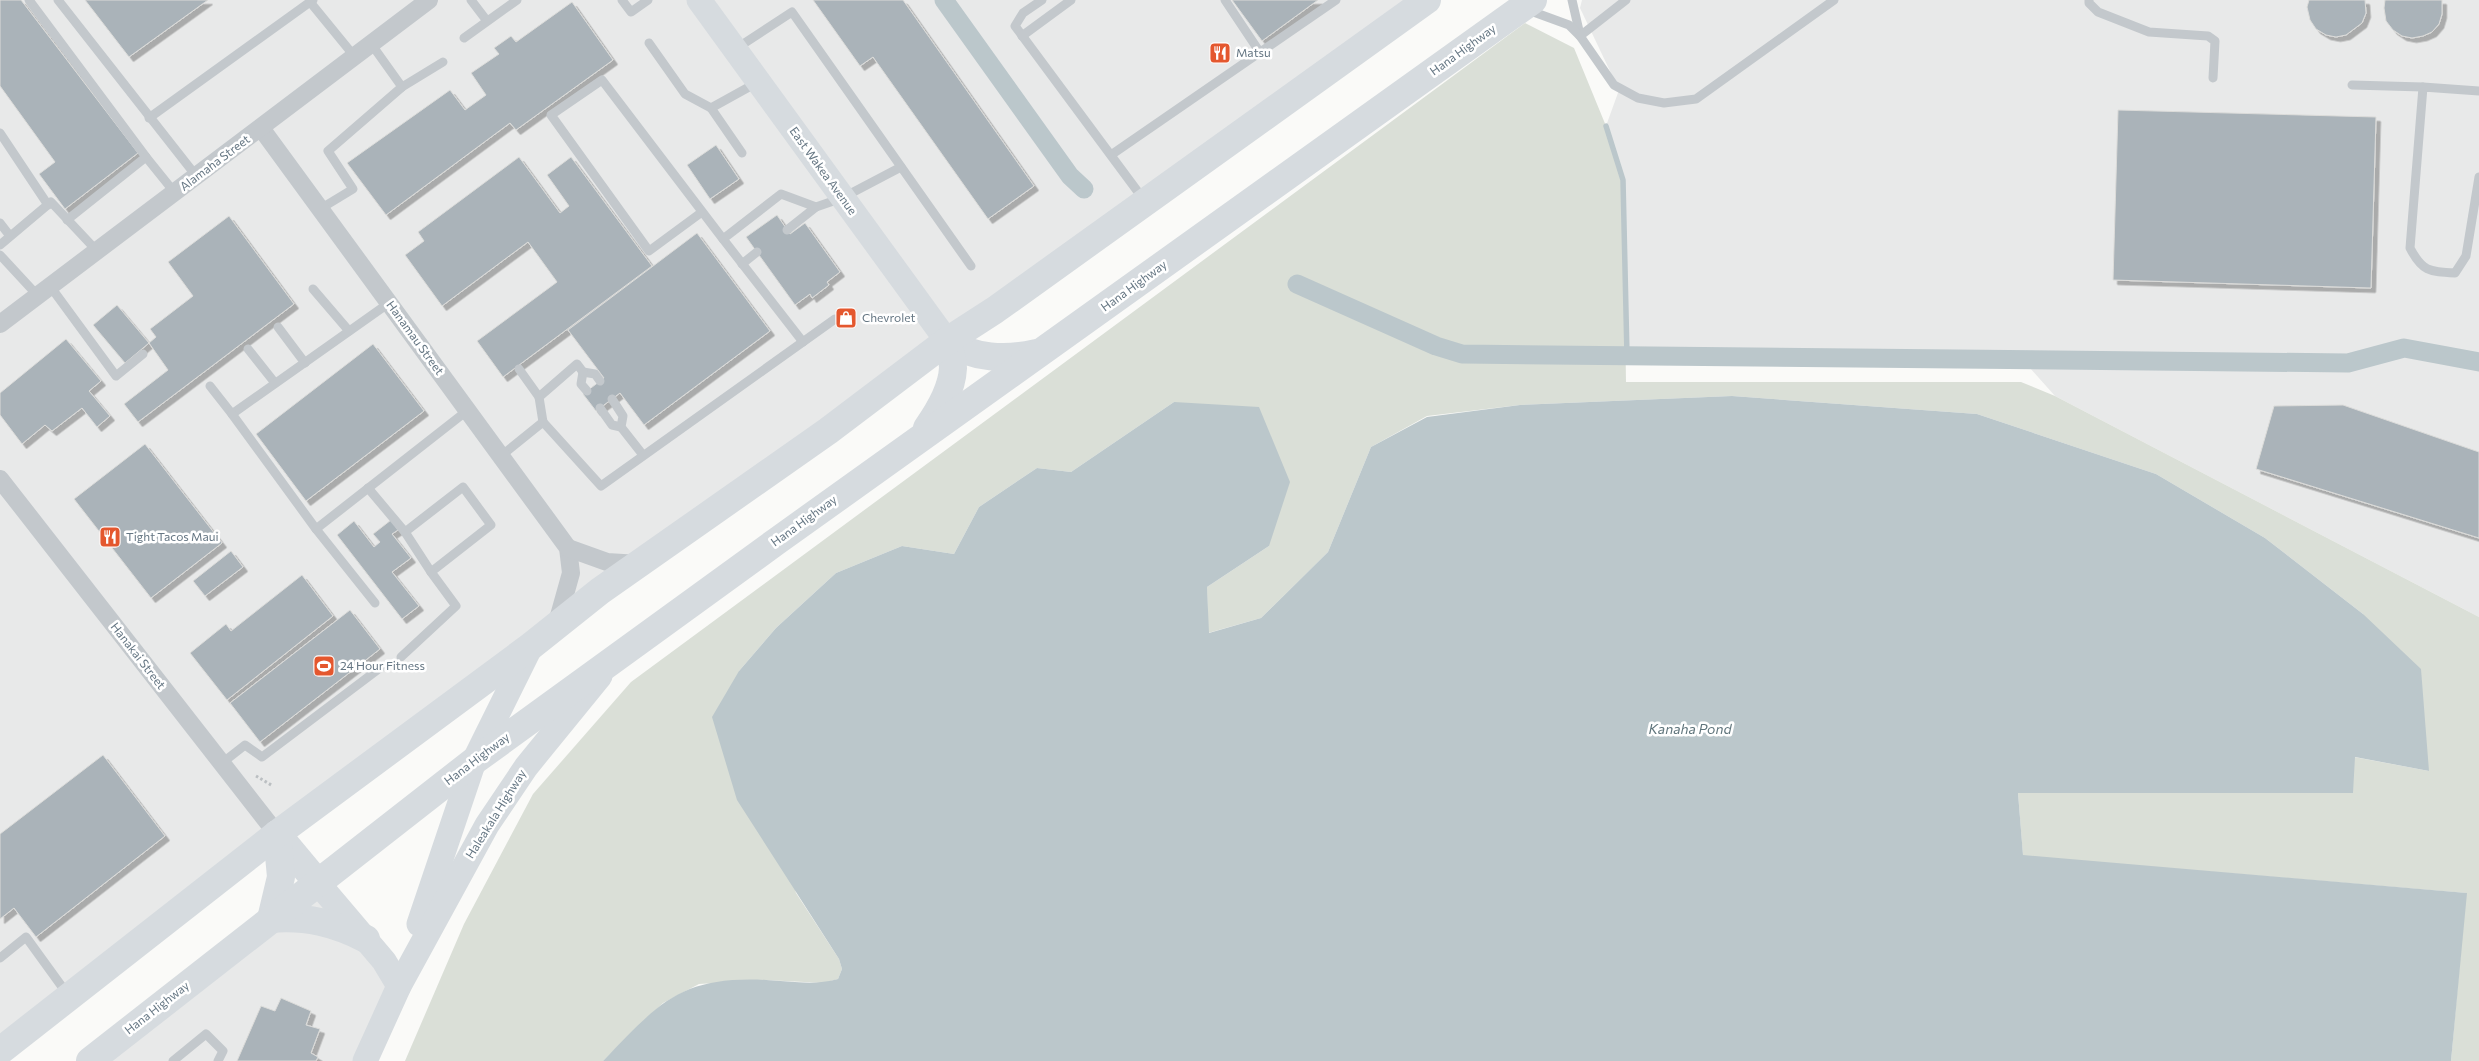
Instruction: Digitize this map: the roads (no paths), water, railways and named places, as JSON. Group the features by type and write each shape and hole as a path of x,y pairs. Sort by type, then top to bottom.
{"main road":[{"path":"0,1051 277,834 639,564 828,431 948,341 995,310 1427,0"},
{"name":"Hana Highway","path":"90,1061 474,761 1519,3"},
{"path":"948,341 957,348 984,356 1012,358 1040,352"},
{"path":"916,441 936,414 950,384 953,367 948,341"},
{"path":"277,834 317,882"},
{"path":"277,834 281,877 271,919 288,918 321,921 366,939"}],"street":[{"name":"Alamaha Street","path":"0,324 372,45 429,0"},
{"name":"East Wakea Avenue","path":"699,0 948,341"},
{"name":"Hanamau Street","path":"261,128 568,548 572,573 557,626"},
{"name":"Hanakai Street","path":"0,479 277,834"},
{"path":"568,548 607,562 639,564"},
{"name":"Haleakala Highway","path":"399,986 474,761 531,646"},
{"name":"Haleakala Highway","path":"365,1061 399,986 487,824 526,767 616,657"},
{"path":"317,882 384,961 399,986"}],"lane":[{"path":"30,0 146,157 175,193"},
{"path":"58,0 196,177"},
{"path":"471,0 487,21"},
{"path":"464,38 517,0"},
{"path":"622,0 631,12 648,0"},
{"path":"1042,0 1023,13 1015,26 1146,202"},
{"path":"1022,36 1071,0"},
{"path":"1225,0 1259,51"},
{"path":"1111,155 1259,51 1336,0"},
{"path":"1572,0 1580,36"},
{"path":"1580,36 1626,0"},
{"path":"1519,3 1569,25 1580,36 1614,85 1638,98 1664,103 1696,99 1834,0"},
{"path":"2089,0 2089,3 2098,12 2149,32 2208,36 2214,41 2213,78"},
{"path":"150,118 312,1 355,56"},
{"path":"735,50 792,12 971,266"},
{"path":"648,43 685,94 711,108 742,153"},
{"path":"372,45 402,87"},
{"path":"320,209 353,189 328,151 402,87 443,62"},
{"path":"702,212 649,251 551,115 602,80 803,342"},
{"path":"711,108 758,82"},
{"path":"2352,85 2479,91"},
{"path":"2423,87 2410,248 2419,264 2433,272 2455,272 2466,256 2479,177"},
{"path":"0,133 48,205"},
{"path":"68,220 146,157"},
{"path":"788,230 816,207 842,198 901,167"},
{"path":"723,239 781,194 816,207"},
{"path":"0,245 51,202 97,251"},
{"path":"0,223 10,236"},
{"path":"742,264 757,252"},
{"path":"0,255 44,291 116,376 143,354"},
{"path":"314,289 349,331"},
{"path":"232,414 389,303"},
{"path":"519,369 539,397 543,422 601,486 835,319"},
{"path":"278,327 304,362"},
{"path":"248,350 275,384"},
{"path":"539,397 577,364 583,372 582,384 587,391"},
{"path":"583,372 595,374 600,381"},
{"path":"210,386 316,529 375,603"},
{"path":"612,399 623,416 621,427"},
{"path":"600,408 612,425 621,427 643,455"},
{"path":"316,529 468,410"},
{"path":"501,456 543,422"},
{"path":"405,532 463,487 491,525 431,572"},
{"path":"368,488 405,532 456,606 401,657"},
{"path":"222,763 246,745 262,757 380,668"},
{"path":"0,958 26,937 70,997"},
{"path":"173,1061 206,1034 223,1051 218,1061"}],"water":[{"name":"Kanaha Pond","path":"1732,396 1977,414 2156,474 2265,538 2363,614 2421,669 2429,771 2355,757 2353,793 2018,793 2023,855 2467,893 2451,1061 603,1061 640,1023 657,1009 673,997 691,989 712,983 737,980 811,983 838,979 842,969 839,959 737,800 712,717 739,671 776,628 836,573 902,546 954,554 979,507 1037,468 1071,472 1174,402 1259,407 1290,482 1269,546 1207,587 1209,633 1261,618 1328,552 1371,447 1427,417 1520,405"}],"waterway":[{"path":"944,0 1070,176 1084,189"},
{"path":"1606,126 1623,180 1627,356"},
{"path":"1297,284 1436,346 1462,354 2348,363 2404,348 2479,362"}],"place":[{"name":"Matsu","path":"1220,53"},
{"name":"Chevrolet","path":"846,318"},
{"name":"Tight Tacos Maui","path":"110,537"},
{"name":"24 Hour Fitness","path":"324,666"}]}
